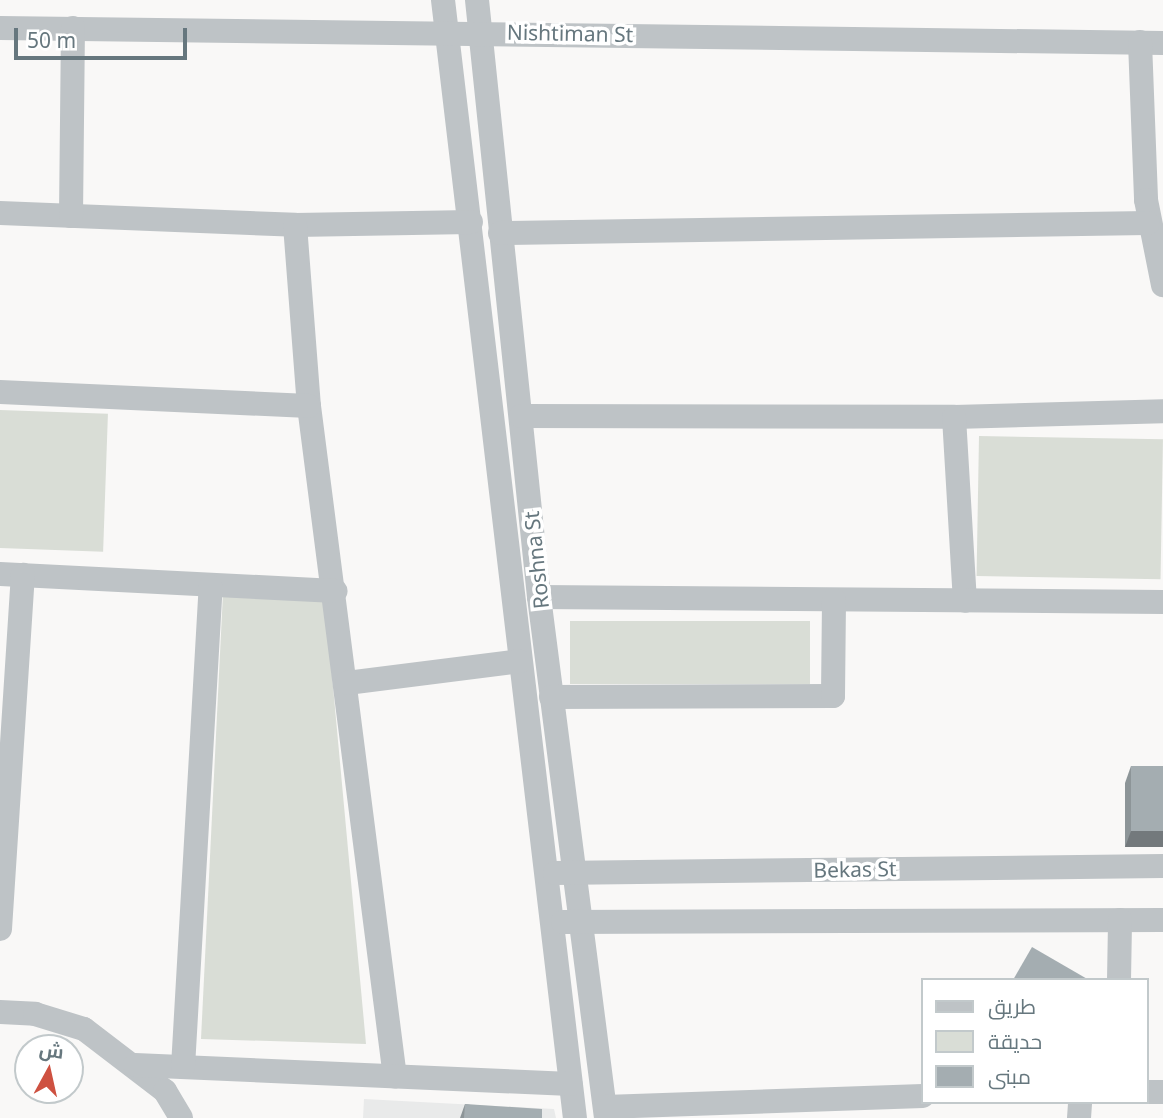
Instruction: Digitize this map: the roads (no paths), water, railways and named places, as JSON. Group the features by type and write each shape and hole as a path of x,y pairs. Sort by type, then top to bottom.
{"street":[{"name":"Roshna St","path":"443,0 575,1118"},
{"name":"Roshna St","path":"477,0 539,597 577,922 605,1112"},
{"name":"Nishtiman St","path":"0,28 1152,42"},
{"path":"71,216 73,28"},
{"path":"1152,42 1148,223 1163,285"},
{"path":"0,213 295,225 471,222"},
{"path":"500,233 1148,223"},
{"path":"295,225 309,406 336,591 396,1077"},
{"path":"0,392 309,406"},
{"path":"522,416 954,417 1163,411"},
{"path":"954,417 965,601"},
{"path":"0,929 11,575 211,587 336,591"},
{"path":"183,1067 211,587"},
{"path":"539,597 1163,602"},
{"path":"551,697 833,696 834,600"},
{"path":"347,682 520,661"},
{"name":"Bekas St","path":"547,873 1163,866"},
{"path":"1119,978 1120,920"},
{"path":"552,922 1163,920"},
{"path":"0,1012 35,1014 85,1029 135,1065 165,1091 181,1118"},
{"path":"135,1065 571,1084"},
{"path":"605,1112 922,1097"}]}
